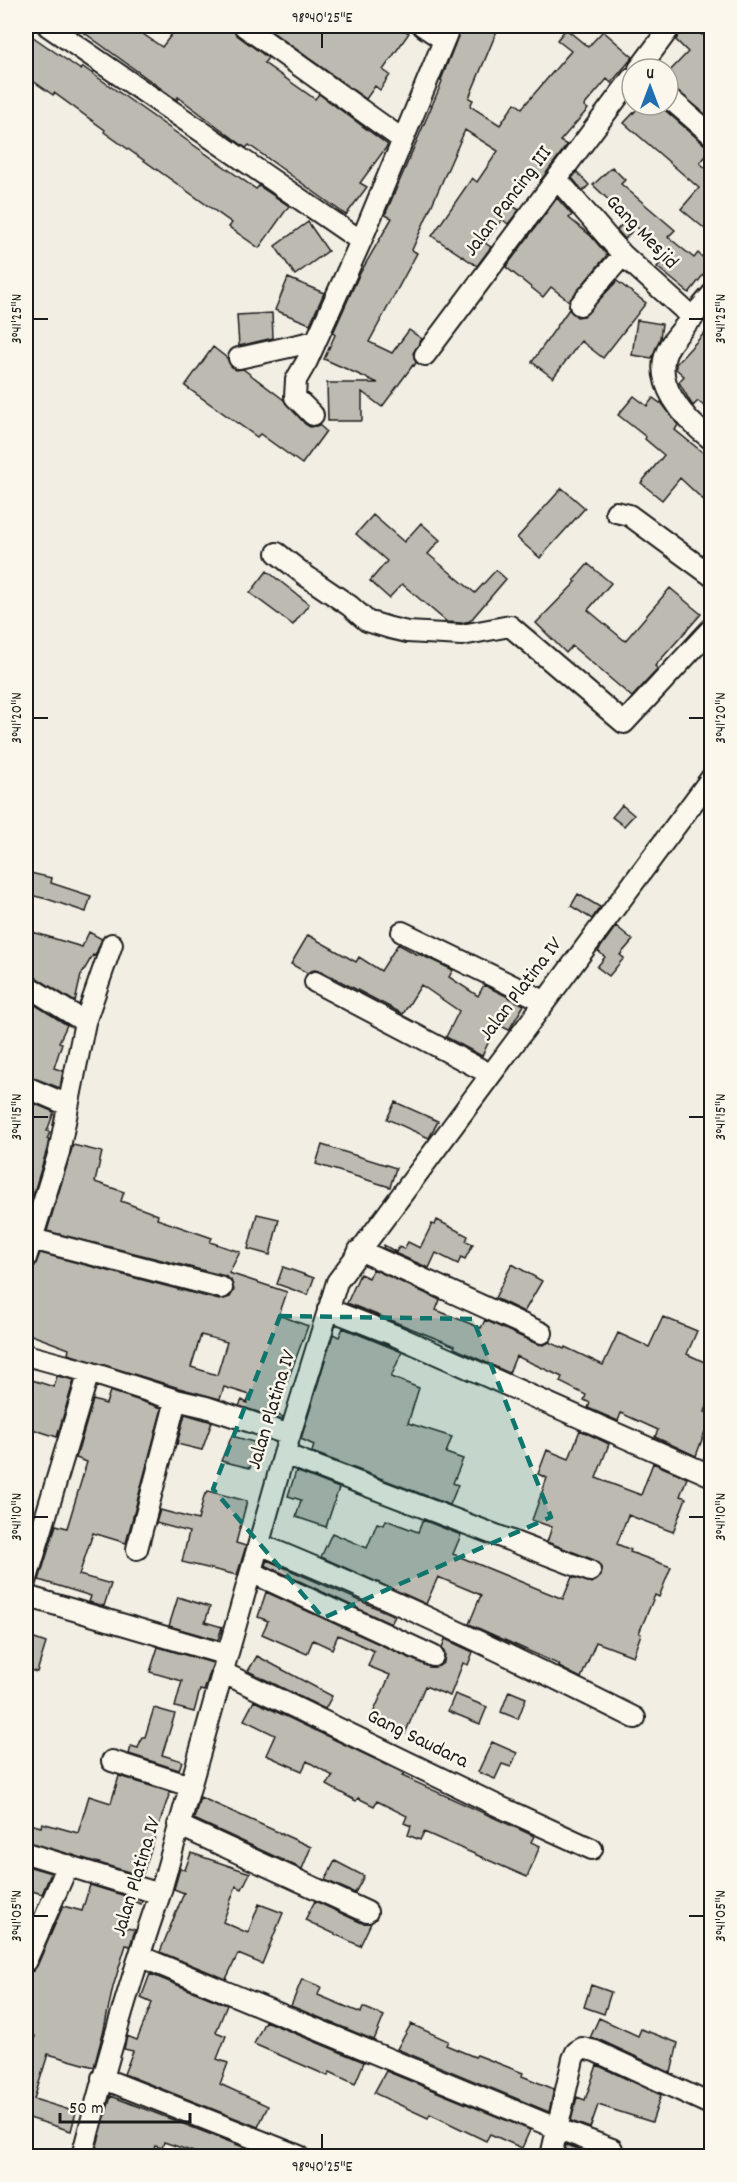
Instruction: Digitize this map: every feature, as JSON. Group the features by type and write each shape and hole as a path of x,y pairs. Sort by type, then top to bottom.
{"street":[{"path":"48,26 361,240"},
{"path":"244,26 403,140"},
{"path":"313,414 295,397 296,380 361,240 447,33 423,26"},
{"path":"648,57 671,26"},
{"name":"Jalan Pancing III","path":"426,355 620,94"},
{"path":"680,108 711,135"},
{"name":"Gang Mesjid","path":"557,179 623,255 693,318"},
{"path":"580,305 623,255"},
{"path":"711,294 669,347 664,364 669,392 676,405 697,429 711,440"},
{"path":"239,358 316,341"},
{"path":"616,512 629,515 711,576"},
{"path":"277,553 367,621 407,632 462,634 510,626 624,723 711,628"},
{"name":"Jalan Platina IV","path":"82,2157 102,2079 160,1894 284,1454 336,1282 711,777"},
{"path":"402,932 544,1001"},
{"path":"112,944 85,1022 58,1152 34,1207 29,1248 222,1288"},
{"path":"315,982 490,1074"},
{"path":"26,985 85,1022"},
{"path":"26,1087 68,1105"},
{"path":"359,1250 542,1333"},
{"path":"328,1309 394,1335 711,1476"},
{"path":"26,1355 206,1407 290,1435"},
{"path":"26,1582 89,1372"},
{"path":"137,1549 176,1400"},
{"path":"284,1454 590,1571"},
{"path":"259,1544 369,1589 635,1718"},
{"path":"251,1572 433,1656"},
{"name":"Gang Saudara","path":"26,1596 225,1664 496,1805 592,1849"},
{"path":"112,1761 190,1786"},
{"path":"178,1825 367,1912"},
{"path":"26,1853 160,1894"},
{"path":"26,1961 68,1865"},
{"path":"139,1956 612,2149"},
{"path":"551,2157 573,2059 576,2052 582,2048 594,2051 711,2105"},
{"path":"102,2079 299,2157"}],"highlighted area":[{"path":"280,1316 473,1319 551,1517 323,1618 213,1489"}],"building":[{"path":"75,26 131,26 162,47 178,26 232,26 237,35 268,58 264,63 315,99 319,94 388,145 360,183 367,187 346,215 249,145 246,148 178,97 177,100"},
{"path":"264,26 398,26 409,33 383,70 390,75 380,90 375,86 366,99"},
{"path":"462,26 499,26 469,98 473,100 470,106 500,125 515,103 522,108 571,51 557,40 566,29 588,47 603,31 633,57 620,57 620,72 611,83 607,79 584,106 588,109 560,141 567,145 541,180 529,173 508,203 519,210 508,224 502,219 485,243 491,247 477,266 432,236 472,178 477,182 498,151 465,130 412,250 417,253 369,342 392,353 409,330 422,339 413,353 416,363 382,407 362,392 362,421 328,421 327,383 378,383 324,359 359,275 392,218 385,215"},
{"path":"683,26 691,26 702,35 711,26 711,119 680,93 680,60 688,52 676,40"},
{"path":"26,32 81,70 83,67 256,189 259,186 289,206 259,248 229,227 232,223 104,132 105,130 54,93 53,95 26,76"},
{"path":"630,117 673,117 704,144 711,147 700,163 711,173 711,221 705,229 681,209 699,188 624,123"},
{"path":"612,167 625,180 621,184 675,230 668,237 694,258 698,253 711,265 689,293 657,267 667,256 593,185"},
{"path":"577,172 589,185 583,191 572,178"},
{"path":"557,198 572,215 569,218 591,236 607,255 569,301 551,287 543,297 506,267"},
{"path":"308,222 328,251 295,275 275,246"},
{"path":"623,223 632,231 625,239 617,230"},
{"path":"288,278 324,293 310,324 275,310"},
{"path":"617,281 646,303 603,358 581,341 553,378 532,362 569,309 577,317 584,316"},
{"path":"272,313 273,338 239,346 237,315"},
{"path":"637,320 662,324 660,338 652,358 632,355"},
{"path":"711,326 711,412 698,401 693,406 679,382 684,376 676,369 676,364"},
{"path":"213,347 227,358 236,370 243,369 284,400 305,424 310,427 319,425 326,431 302,464 260,434 257,437 185,386"},
{"path":"634,396 647,406 653,398 661,402 678,425 675,430 711,459 711,507 680,478 662,500 641,483 664,455 618,415"},
{"path":"562,488 585,508 540,558 517,538"},
{"path":"373,515 404,542 421,523 440,540 428,554 475,593 496,570 506,579 470,621 461,623 447,622 402,584 389,598 370,581 387,561 356,534"},
{"path":"588,564 611,583 588,610 625,641 670,588 701,614 655,666 658,669 632,697 572,646 566,653 536,623 576,582 574,580"},
{"path":"267,571 309,604 293,625 250,593"},
{"path":"622,805 634,815 624,826 612,817"},
{"path":"26,872 52,878 51,883 91,896 86,912 26,894"},
{"path":"578,894 600,907 592,919 571,906"},
{"path":"616,926 633,940 620,955 624,958 609,976 597,967 605,957 598,951"},
{"path":"26,930 82,947 89,932 102,939 95,956 93,955 81,975 75,1002 26,973"},
{"path":"308,935 356,962 359,957 381,971 398,944 453,970 449,977 478,996 484,985 524,1005 509,1030 497,1024 482,1056 446,1037 459,1011 421,985 403,1014 321,971 314,970 307,973 291,964"},
{"path":"26,999 67,1025 59,1042 62,1043 54,1068 63,1071 60,1088 26,1075"},
{"path":"26,1100 54,1112 47,1131 50,1132 47,1149 26,1219"},
{"path":"395,1102 438,1121 429,1138 387,1119"},
{"path":"73,1145 102,1152 95,1182 124,1192 121,1201 158,1215 157,1219 212,1238 210,1242 240,1252 229,1273 287,1292 279,1315 308,1326 275,1414 283,1417 282,1420 239,1406 242,1400 247,1403 250,1395 224,1387 220,1399 179,1388 68,1354 69,1349 26,1333 26,1270 35,1266 40,1253 219,1300 230,1297 234,1290 231,1280 225,1276 47,1231","holes":["201,1335 227,1342 217,1375 191,1367"]},
{"path":"322,1145 396,1168 390,1187 316,1164"},
{"path":"257,1214 279,1219 270,1255 248,1249"},
{"path":"437,1220 468,1236 466,1241 473,1244 465,1259 461,1257 458,1264 436,1253 429,1268 383,1248 384,1245 396,1252 399,1247 404,1249 408,1242 420,1248 432,1224 435,1225"},
{"path":"512,1264 542,1281 524,1312 495,1298"},
{"path":"283,1267 314,1278 308,1295 277,1284"},
{"path":"373,1269 440,1300 436,1310 481,1328 485,1320 537,1344 544,1345 549,1342 564,1349 565,1347 603,1365 618,1333 649,1347 663,1317 697,1331 687,1354 711,1365 711,1396 705,1412 711,1415 696,1456 655,1437 658,1430 621,1413 618,1421 588,1408 590,1403 584,1400 586,1395 560,1382 562,1377 516,1356 509,1373 454,1348 455,1346 347,1303 360,1274 369,1278"},
{"path":"343,1328 402,1352 391,1377 419,1388 408,1423 452,1437 446,1453 463,1459 453,1483 458,1485 450,1505 312,1452 314,1445 301,1439 333,1334 339,1337"},
{"path":"57,1376 74,1380 57,1437 26,1427 26,1378 54,1387"},
{"path":"110,1391 162,1408 126,1543 93,1533 79,1575 111,1584 104,1606 89,1602 91,1596 39,1580 56,1525 67,1528 87,1462 76,1458 93,1400 106,1404"},
{"path":"185,1414 212,1422 202,1450 177,1444"},
{"path":"580,1430 609,1444 596,1478 641,1495 653,1463 687,1478 680,1496 686,1498 673,1532 628,1515 617,1544 631,1550 630,1552 671,1567 659,1597 655,1595 639,1633 641,1634 633,1656 596,1642 581,1678 559,1667 560,1665 469,1624 481,1595 438,1577 426,1604 321,1557 332,1533 367,1548 377,1523 384,1525 386,1520 418,1532 423,1520 461,1535 453,1554 563,1599 572,1577 592,1583 601,1576 602,1569 594,1560 547,1542 552,1527 532,1520 547,1478 538,1474 547,1450 569,1459"},
{"path":"232,1436 257,1443 250,1468 221,1461"},
{"path":"296,1471 339,1488 326,1527 296,1517 301,1500 288,1496"},
{"path":"208,1491 247,1501 236,1543 246,1546 237,1575 182,1562 189,1532 156,1523 160,1510 198,1520 204,1496"},
{"path":"267,1560 395,1616 391,1624 265,1565"},
{"path":"266,1592 429,1667 439,1666 444,1662 445,1654 442,1648 445,1639 473,1652 468,1665 463,1663 450,1696 425,1686 405,1734 371,1718 390,1675 368,1666 374,1651 338,1635 332,1649 313,1640 307,1654 262,1634 268,1621 258,1617"},
{"path":"178,1597 210,1607 205,1622 222,1627 218,1640 169,1626"},
{"path":"26,1636 46,1643 37,1672 26,1669"},
{"path":"158,1647 213,1663 204,1691 200,1690 194,1712 175,1707 182,1681 150,1672"},
{"path":"257,1656 332,1696 325,1709 248,1671"},
{"path":"509,1691 526,1698 518,1719 501,1712"},
{"path":"455,1694 487,1707 480,1724 448,1711"},
{"path":"254,1701 404,1773 402,1776 534,1836 531,1842 540,1846 527,1877 424,1832 420,1840 408,1835 411,1826 404,1823 407,1816 377,1801 374,1806 358,1798 356,1801 327,1785 333,1776 307,1761 302,1771 266,1755 275,1735 244,1720"},
{"path":"154,1708 175,1714 162,1755 182,1761 179,1770 129,1754 131,1746 138,1748 142,1737 145,1737"},
{"path":"492,1742 517,1753 511,1767 502,1764 495,1779 478,1772"},
{"path":"119,1776 170,1792 142,1876 26,1841 26,1823 41,1827 42,1823 78,1833 89,1796 111,1803"},
{"path":"200,1797 311,1847 302,1869 194,1819"},
{"path":"191,1853 250,1873 242,1889 236,1886 223,1922 248,1933 259,1904 283,1913 262,1964 238,1954 226,1979 160,1952 184,1893 174,1889 180,1868 185,1870"},
{"path":"335,1861 364,1876 355,1893 325,1880"},
{"path":"27,1866 51,1873 42,1894 26,1889"},
{"path":"90,1885 142,1901 141,1904 132,1901 124,1927 135,1930 130,1946 126,1945 113,1987 94,2067 48,2054 34,2099 76,2112 71,2131 26,2117 26,2067 35,2036 26,2033 26,1973 33,1971 37,1966 63,1906 82,1911"},
{"path":"315,1901 362,1923 371,1923 360,1946 305,1920"},
{"path":"150,1974 227,2005 216,2032 226,2036 217,2059 228,2063 220,2084 268,2106 258,2127 124,2074 133,2051 124,2049 127,2036 137,2040 152,2003 141,1998"},
{"path":"302,1979 321,1987 318,1995 361,2013 363,2007 384,2016 374,2040 291,2006"},
{"path":"591,1985 611,1992 604,2014 584,2007"},
{"path":"599,2018 638,2036 641,2029 678,2043 671,2073 600,2040 590,2038"},
{"path":"265,2021 364,2062 355,2084 330,2072 328,2076 254,2044"},
{"path":"411,2024 448,2041 446,2045 523,2073 522,2076 554,2089 549,2112 397,2049"},
{"path":"597,2065 661,2095 652,2122 598,2105 590,2128 571,2121 577,2097 585,2100"},
{"path":"386,2071 530,2130 522,2148 490,2134 486,2141 430,2114 428,2118 374,2093"},
{"path":"111,2096 251,2150 248,2157 208,2157 164,2142 162,2148 155,2146 151,2157 118,2157 96,2149"},
{"path":"566,2145 582,2150 579,2157 563,2157"}]}
